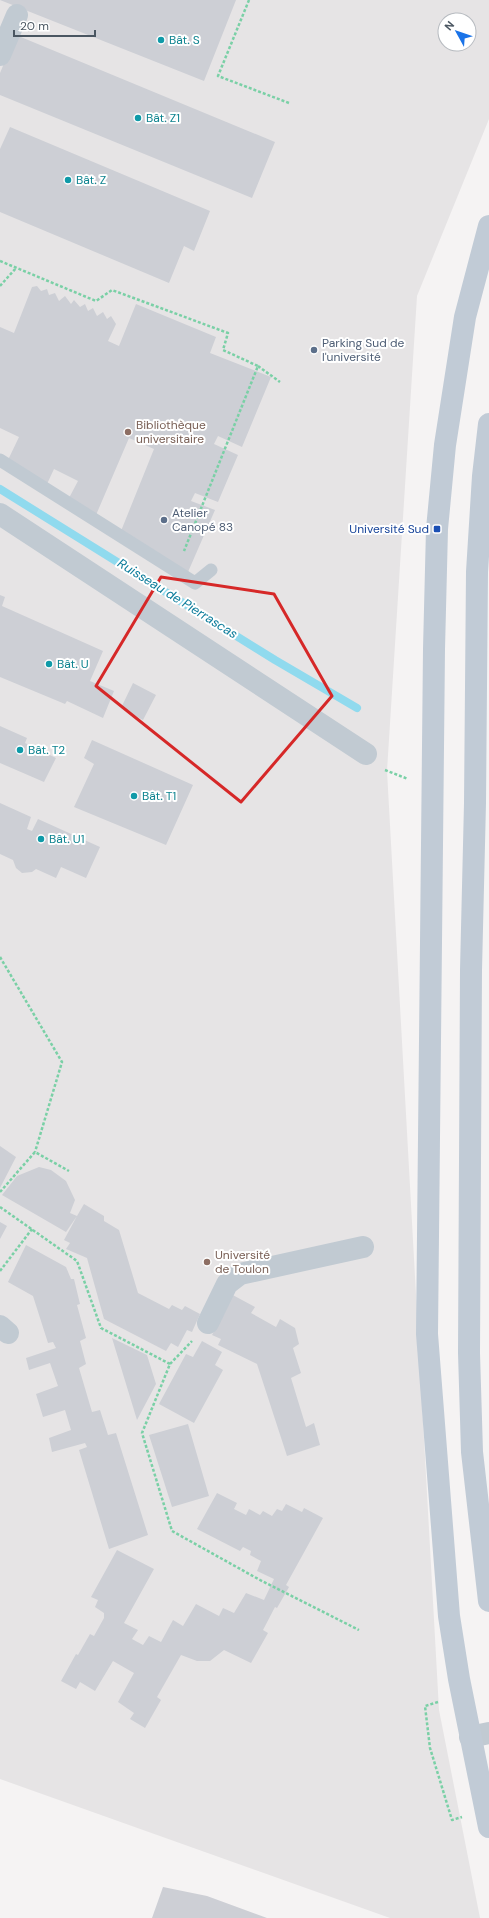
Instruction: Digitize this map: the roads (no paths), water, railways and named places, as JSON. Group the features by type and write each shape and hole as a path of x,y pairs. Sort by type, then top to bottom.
{"main road":[{"path":"489,226 465,317 445,445 437,529 434,664 427,1334 449,1616 459,1679 480,1735 489,1827"},
{"path":"489,424 482,476 477,572 475,811 471,970 469,1353 472,1452 489,1601"}],"street":[{"path":"0,55 17,15"},
{"path":"0,514 366,754"},
{"path":"208,1323 228,1284 240,1274 363,1247"}],"lane":[{"path":"0,460 195,583 211,570"}],"waterway":[{"name":"Ruisseau de Pierrascas","path":"0,489 275,660 357,708"}],"place":[{"name":"Bât. S","path":"161,40"},
{"name":"Bât. Z1","path":"138,118"},
{"name":"Bât. Z","path":"68,180"},
{"name":"Parking Sud de l'université","path":"314,350"},
{"name":"Bibliothèque universitaire","path":"128,432"},
{"name":"Atelier Canopé 83","path":"164,520"},
{"name":"Université Sud","path":"437,529"},
{"name":"Bât. U","path":"49,664"},
{"name":"Bât. T2","path":"20,750"},
{"name":"Bât. T1","path":"134,796"},
{"name":"Bât. U1","path":"41,839"},
{"name":"Université de Toulon","path":"207,1262"}]}
